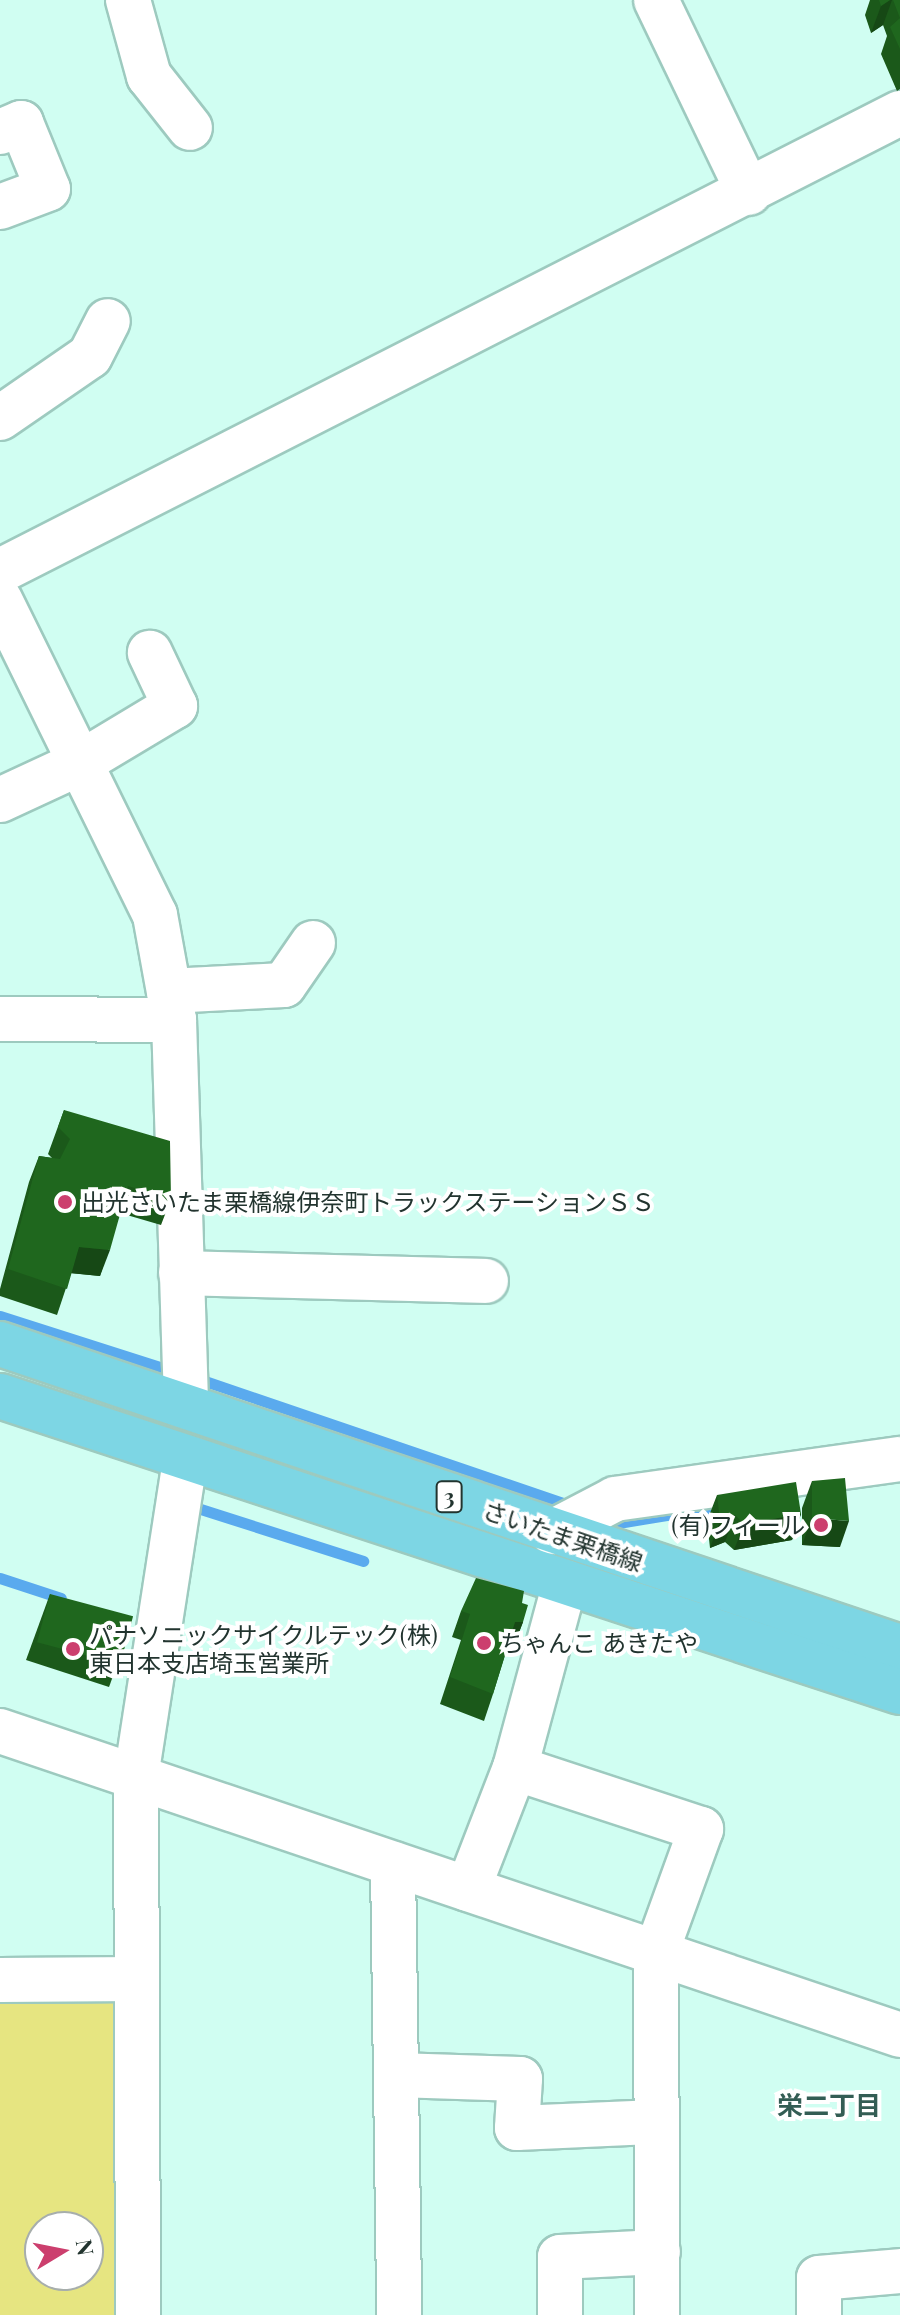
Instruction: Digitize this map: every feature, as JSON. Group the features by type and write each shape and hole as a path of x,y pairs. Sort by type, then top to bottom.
{"main road":[{"name":"さいたま栗橋線","path":"0,1344 900,1647"},
{"name":"さいたま栗橋線","path":"0,1396 180,1487 565,1583 900,1692"}],"street":[{"path":"128,0 149,76 190,128"},
{"path":"656,0 749,193"},
{"path":"0,571 749,193 900,113"},
{"path":"0,132 21,123 48,189 0,207"},
{"path":"0,418 90,356 108,321"},
{"path":"0,600 155,915 171,1006 186,1406"},
{"path":"0,800 80,763 175,706 150,653"},
{"path":"0,1019 171,1006 284,985 313,943"},
{"path":"181,1273 486,1281"},
{"path":"552,1532 615,1499 900,1459"},
{"path":"138,2315 136,1777 180,1487"},
{"path":"468,1889 515,1768 565,1583"},
{"path":"0,1731 900,2035"},
{"path":"515,1768 701,1829 656,1953 657,2315"},
{"path":"393,1864 399,2315"},
{"path":"0,1980 137,1979"},
{"path":"396,2075 520,2079 517,2128 657,2122"},
{"path":"560,2315 560,2257 658,2252"},
{"path":"819,2315 819,2278 900,2271"}],"shaded area":[{"path":"117,1994 121,2315 0,2315 0,1996"}],"building":[{"path":"893,0 900,0 900,18"},
{"path":"900,18 900,49 890,27"},
{"path":"64,1110 170,1141 171,1199 128,1186 110,1250 79,1247 67,1289 8,1269 39,1156 60,1159 70,1139 58,1127"},
{"path":"845,1478 849,1521 812,1518 812,1481"},
{"path":"796,1482 801,1514 744,1524 735,1515 720,1521 717,1495"},
{"path":"476,1578 524,1591 522,1603 528,1605 523,1622 515,1622 493,1694 450,1677 470,1614 461,1611"},
{"path":"50,1594 133,1616 120,1665 37,1642"}],"waterway":[{"path":"0,1316 176,1372"},
{"path":"193,1377 574,1507"},
{"path":"188,1505 363,1561"},
{"path":"605,1518 618,1523 722,1506"},
{"path":"0,1578 61,1598"}],"place":[{"name":"出光さいたま栗橋線伊奈町トラックステーションＳＳ","path":"65,1202"},
{"name":"(有)フィール","path":"821,1525"},
{"name":"ちゃんこ あきたや","path":"484,1643"},
{"name":"パナソニックサイクルテック(株) 東日本支店埼玉営業所","path":"73,1649"}],"district":[{"name":"栄二丁目","path":"829,2105"}]}
